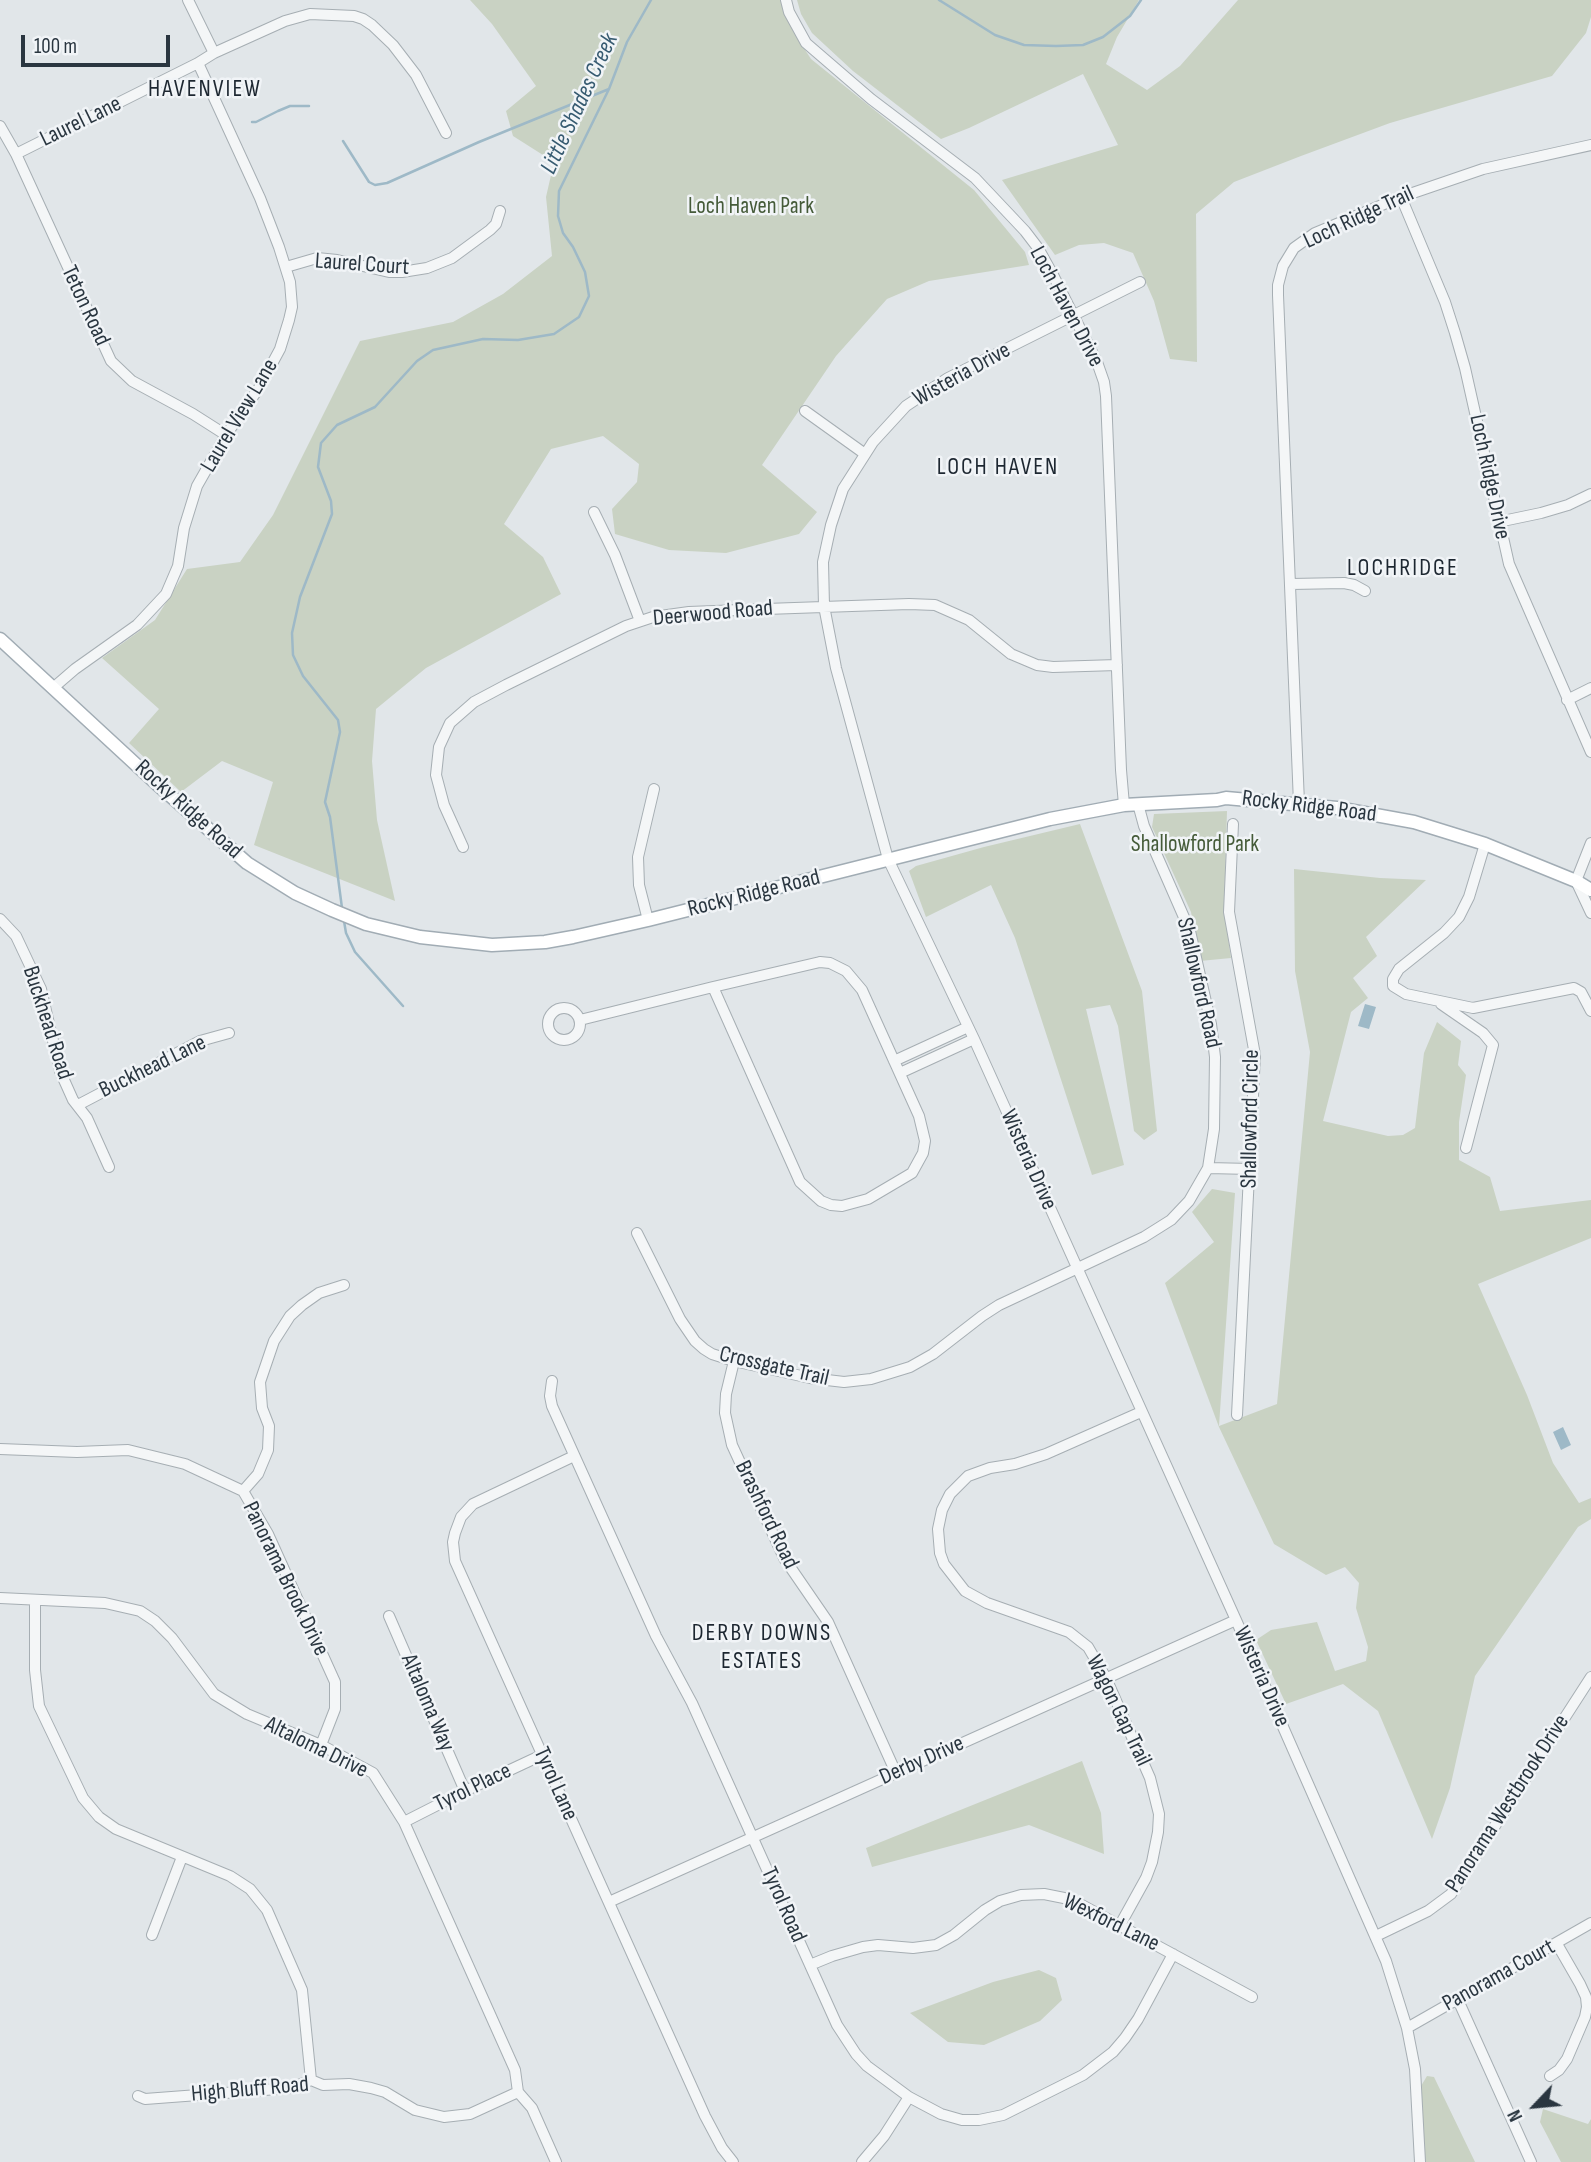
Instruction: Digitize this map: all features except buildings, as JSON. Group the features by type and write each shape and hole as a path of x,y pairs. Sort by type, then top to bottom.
{"main road":[{"name":"Rocky Ridge Road","path":"0,639 233,853 276,882 355,919 393,931 472,944 517,944 573,937 1050,819 1124,805 1226,798 1299,803 1401,819 1485,844 1576,881 1591,890"}],"street":[{"path":"188,0 214,53"},
{"name":"Loch Haven Drive","path":"786,0 789,12 806,43 871,99 975,178 1019,225 1038,248 1097,362 1104,382 1124,805"},
{"name":"Laurel Lane","path":"16,154 214,53 271,27 310,14 333,14 363,19 393,46 416,75 446,133"},
{"name":"Laurel View Lane","path":"53,688 137,625 166,594 178,566 184,528 193,498 226,435 260,388 280,349 292,307 286,267 260,198 198,63"},
{"name":"Teton Road","path":"0,126 16,154 100,341 116,368 132,381 226,435"},
{"name":"Loch Ridge Trail","path":"1299,803 1278,295 1280,275 1288,256 1315,233 1401,197 1483,169 1591,145"},
{"name":"Loch Ridge Drive","path":"1401,197 1445,302 1455,333 1509,564 1591,752"},
{"name":"Laurel Court","path":"286,267 307,260 326,258 389,272 427,268 452,258 490,230 496,224 500,211"},
{"name":"Wisteria Drive","path":"1140,282 948,378 906,406 865,454 843,489 823,562 824,606 836,668 888,859 974,1039 1376,1936 1407,2028 1415,2069 1420,2162"},
{"path":"805,411 865,454"},
{"path":"1498,522 1541,513 1591,495"},
{"path":"594,512 615,555 640,621"},
{"path":"1291,584 1344,583 1365,591"},
{"name":"Deerwood Road","path":"463,846 444,805 436,775 439,747 450,723 474,702 557,659 653,617 689,612 824,606 935,605 969,620 1011,654 1037,665 1117,665"},
{"path":"1567,700 1591,688"},
{"path":"648,920 639,885 638,857 654,789"},
{"name":"Shallowford Road","path":"1076,1268 1160,1228 1189,1202 1208,1168 1214,1129 1215,1057 1211,1024 1190,931 1144,825 1139,804"},
{"name":"Shallowford Circle","path":"1233,824 1229,912 1255,1055 1237,1415"},
{"path":"1591,843 1576,881 1591,913"},
{"path":"1485,844 1469,897 1459,917 1399,970 1393,979 1393,986 1405,994 1474,1008 1574,988 1581,992 1591,1011"},
{"name":"Buckhead Road","path":"0,919 16,936 41,989 60,1071 73,1100 88,1118 109,1167"},
{"path":"580,1020 713,987 811,963 838,966 846,971 862,990 923,1129 923,1153 912,1173 854,1204 831,1205 821,1201 800,1182 713,987"},
{"path":"1435,1000 1483,1032 1493,1045 1466,1148"},
{"path":"894,1061 968,1027"},
{"name":"Buckhead Lane","path":"78,1105 201,1041 229,1033"},
{"path":"900,1073 974,1039"},
{"path":"1208,1168 1251,1169"},
{"name":"Crossgate Trail","path":"637,1233 680,1319 695,1341 712,1354 734,1361 830,1381 858,1381 910,1367 933,1354 999,1305 1076,1268"},
{"path":"243,1492 258,1474 268,1450 269,1426 262,1408 260,1382 274,1341 290,1316 302,1305 319,1293 344,1285"},
{"name":"Brashford Road","path":"734,1361 726,1394 725,1413 732,1445 784,1559 828,1622 896,1773"},
{"name":"Tyrol Road","path":"552,1381 552,1406 574,1457 656,1636 692,1703 837,2025 856,2054 880,2077 909,2097 951,2118 979,2120 1003,2115 1100,2064 1125,2038 1173,1954"},
{"name":"Wagon Gap Trail","path":"1120,1925 1152,1862 1159,1814 1150,1779 1106,1678 1088,1647 1069,1632 987,1603 965,1591 950,1573 940,1553 938,1541 939,1520 950,1494 968,1476 1046,1454 1141,1412"},
{"name":"Panorama Brook Drive","path":"0,1449 77,1452 128,1450 185,1464 243,1492 268,1534 334,1682 335,1709 321,1745"},
{"name":"Tyrol Lane","path":"574,1457 473,1504 461,1517 453,1542 458,1571 705,2116 733,2162"},
{"name":"Altaloma Drive","path":"0,1598 105,1603 139,1611 155,1621 172,1638 214,1694 247,1714 321,1745 373,1773 404,1822 515,2070 518,2092 531,2108 556,2162"},
{"path":"35,1600 35,1670 39,1706 83,1798 99,1817 116,1829 230,1876 250,1889 267,1910 302,1990 310,2080"},
{"name":"Altaloma Way","path":"389,1616 465,1791"},
{"name":"Derby Drive","path":"608,1902 1236,1620"},
{"name":"Panorama Westbrook Drive","path":"1376,1936 1428,1911 1451,1894 1591,1677"},
{"name":"Tyrol Place","path":"404,1822 542,1755"},
{"path":"152,1935 182,1857"},
{"name":"Wexford Lane","path":"810,1965 863,1947 878,1945 913,1948 936,1945 954,1935 992,1905 1034,1893 1064,1898 1120,1925 1252,1997"},
{"name":"Panorama Court","path":"1407,2028 1591,1923"},
{"path":"1550,2077 1567,2059 1587,2007 1586,1997 1558,1944"},
{"path":"1458,2000 1531,2162"},
{"name":"High Bluff Road","path":"138,2096 145,2099 291,2088 310,2080 323,2085 349,2084 371,2088 385,2092 415,2110 444,2116 470,2114 518,2092"},
{"path":"862,2162 884,2136 909,2097"}],"green space":[{"name":"Loch Haven Park","path":"470,0 782,0 796,36 811,59 974,190 1025,252 1029,265 929,281 887,299 836,356 762,465 817,512 799,534 726,553 669,550 615,534 612,509 637,482 639,464 603,436 551,449 504,524 543,557 561,594 426,668 376,709 372,761 377,820 395,901 254,845 273,782 222,761 181,792 129,743 159,709 102,658 155,620 187,569 240,562 273,515 360,341 453,322 503,294 552,256 546,197 554,162 513,136 506,111 536,86 492,24"},
{"path":"797,0 1139,0 1117,37 1106,64 1147,90 1180,66 1238,0 1591,0 1591,17 1586,33 1552,76 1390,123 1301,156 1234,182 1196,214 1197,362 1170,359 1154,301 1133,253 1104,243 1079,245 1055,255 1002,180 1118,145 1083,74 941,139 853,71 812,33 801,14"},
{"name":"Shallowford Park","path":"1227,811 1224,910 1231,958 1200,961 1191,912 1152,827 1154,814"},
{"path":"1080,824 1142,991 1157,1131 1144,1140 1134,1131 1118,1026 1110,1005 1086,1009 1124,1165 1092,1175 1015,938 991,885 926,917 909,871 916,866 984,847"},
{"path":"1294,869 1426,880 1366,937 1377,956 1353,978 1368,998 1351,1012 1323,1121 1388,1136 1403,1135 1415,1128 1424,1053 1437,1022 1461,1041 1458,1065 1466,1075 1459,1122 1459,1160 1490,1177 1500,1211 1591,1200 1591,1238 1478,1284 1527,1395 1553,1463 1579,1503 1591,1498 1591,1519 1578,1527 1475,1676 1450,1788 1432,1839 1378,1711 1343,1684 1286,1704 1256,1640 1271,1630 1317,1622 1335,1671 1366,1661 1368,1647 1356,1608 1359,1583 1345,1567 1326,1575 1274,1544 1219,1427 1165,1283 1214,1242 1192,1212 1212,1189 1235,1193 1219,1426 1277,1404 1310,1052 1295,971"},
{"path":"1082,1761 1101,1813 1104,1854 1029,1825 872,1867 866,1848"},
{"path":"1039,1970 1056,1978 1062,2000 1040,2021 984,2045 948,2042 910,2013 993,1982"},
{"path":"1427,2076 1434,2077 1475,2162 1425,2162 1421,2086"},
{"path":"1543,2109 1588,2124 1591,2119 1591,2162 1561,2162 1540,2122"}],"water":[{"path":"1365,1004 1376,1007 1369,1029 1358,1026"},
{"path":"1563,1427 1571,1445 1561,1450 1553,1432"}],"waterway":[{"name":"Little Shades Creek","path":"342,908 330,817 325,802 340,732 338,720 303,676 293,655 292,633 300,597 332,514 331,501 318,467 321,443 337,425 375,407 417,361 433,350 483,339 518,340 554,334 579,317 589,296 585,272 563,233 558,216 559,191 609,89 627,42 651,0"},
{"name":"Little Shades Creek","path":"939,0 995,35 1024,45 1056,46 1083,45 1103,37 1130,16 1141,0"},
{"path":"343,141 369,182 375,185 387,183 609,89"},
{"path":"252,122 290,106 309,106"},
{"name":"Little Shades Creek","path":"344,921 346,933 355,952 403,1006"}],"district":[{"name":"HAVENVIEW","path":"205,90"},
{"name":"LOCH HAVEN","path":"998,468"},
{"name":"LOCHRIDGE","path":"1403,569"},
{"name":"DERBY DOWNS ESTATES","path":"762,1648"}]}
